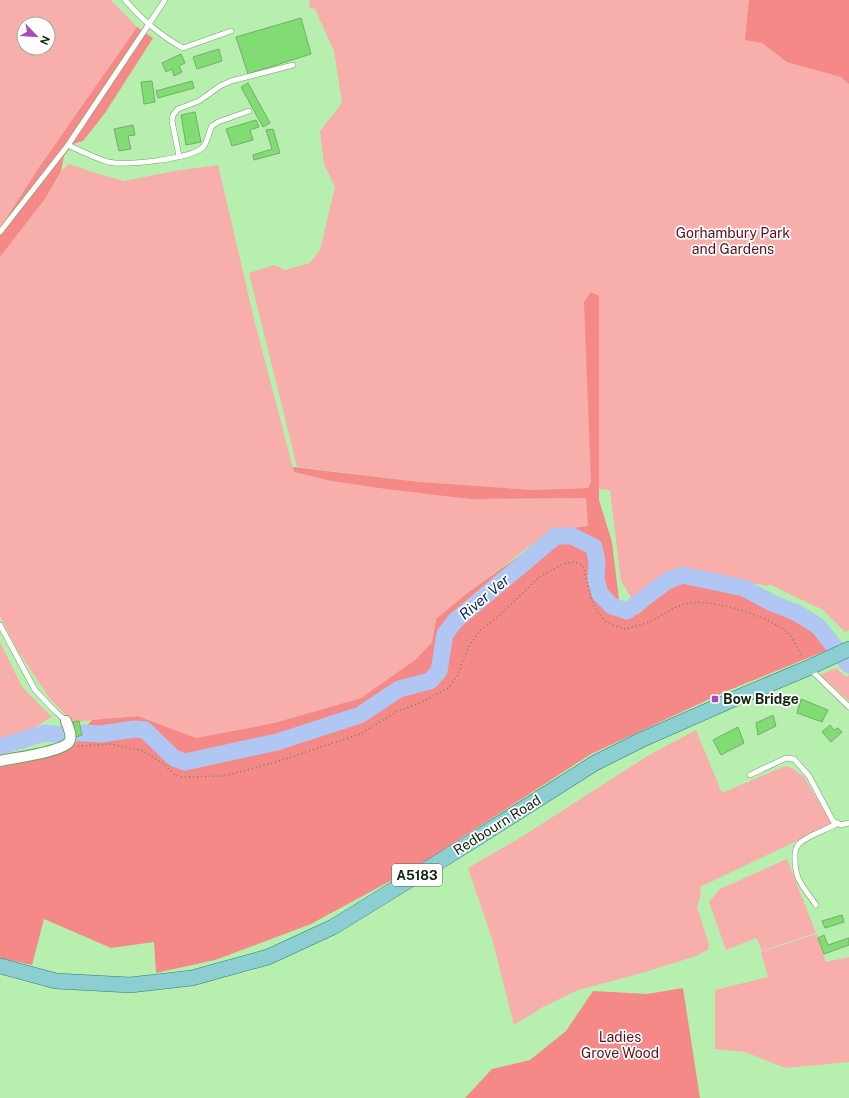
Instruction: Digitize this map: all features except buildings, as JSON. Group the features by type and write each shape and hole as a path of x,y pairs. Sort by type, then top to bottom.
{"main road":[{"name":"Redbourn Road","path":"0,966 56,981 130,985 192,978 268,957 333,927 595,763 806,664 829,658 849,649"}],"street":[{"path":"0,760 62,747 70,740 66,721"}],"lane":[{"path":"125,0 149,25 169,40 183,48 231,31"},
{"path":"0,232 68,145 165,0"},
{"path":"179,156 172,121 173,115 178,109 199,101 220,86 232,81 293,65"},
{"path":"68,145 108,162 124,164 146,162 192,154 202,148 212,126 218,122 249,111"},
{"path":"0,625 36,690 66,721"},
{"path":"806,664 849,707"},
{"path":"750,775 786,758 794,759 809,776 833,821 841,824 849,823"},
{"path":"816,905 801,885 796,875 794,867 795,851 801,842 838,823"}],"path":[{"path":"70,740 80,746 110,744 143,751 161,762 174,774 182,777 224,776 273,763 360,734 396,712 424,701 448,688 458,675 463,659 471,643 480,632 539,577 563,564 574,562 582,565 587,576 589,592 596,610 607,622 624,629 651,621 684,604 700,602 719,605 761,618 777,626 788,634 806,664"}],"green space":[{"path":"0,0 111,0 137,27 40,166 0,228"},
{"name":"Gorhambury Park and Gardens","path":"310,0 849,0 849,630 845,632 823,610 769,584 768,586 685,570 661,578 632,599 621,581 610,490 588,488 533,490 420,482 297,467 249,273 274,265 285,270 310,263 320,250 335,187 324,164 320,131 342,103 334,51 315,9 309,7"},
{"path":"749,0 849,0 849,84 841,77 787,62 762,43 745,40"},
{"path":"137,27 153,38 105,113 83,141 73,144 64,156 61,171 45,199 0,257 0,228 40,166"},
{"path":"69,164 124,181 175,171 218,165 254,319 294,472 470,499 586,498 588,526 550,531 466,594 436,619 432,642 415,660 361,698 274,723 196,738 138,716 73,722 50,699 18,651 0,617 0,257 45,199 61,171"},
{"path":"591,292 599,296 599,500 612,542 621,616 638,614 679,581 746,592 814,628 830,649 727,691 591,754 418,866 311,924 215,960 156,973 154,942 111,948 44,919 32,965 0,958 0,767 27,762 67,748 92,720 138,716 196,738 274,723 361,698 415,660 432,642 436,619 466,594 555,530 588,526 586,498 470,499 332,481 294,472 293,467 420,482 533,490 588,488 591,482 584,302"},
{"path":"0,642 22,687 52,717 25,733 0,741"},
{"path":"836,668 846,677 849,675 849,701 820,675"},
{"path":"696,730 722,793 785,766 792,768 804,777 832,824 700,887 701,894 697,907 709,944 708,950 696,956 642,973 578,990 543,1007 514,1025 493,942 468,868 523,836 649,755"},
{"path":"787,859 816,933 762,951 756,937 726,950 709,902 720,889"},
{"path":"817,934 826,962 849,957 849,1062 785,1068 745,1052 715,1049 715,990 768,977 761,952"},
{"name":"Ladies Grove Wood","path":"683,988 700,1098 465,1098 492,1069 530,1060 566,1031 593,991 647,994"}],"waterway":[{"name":"River Ver","path":"83,733 101,734 134,729 145,730 174,758 185,762 277,742 360,715 399,689 430,681 439,671 445,634 455,621 556,536 572,536 594,547 597,562 596,579 600,594 612,606 627,611 667,581 682,575 744,588 770,602 797,613 818,626 849,665"},
{"name":"River Ver","path":"0,747 44,733 63,735 74,734"}],"place":[{"name":"Bow Bridge","path":"715,699"}]}
